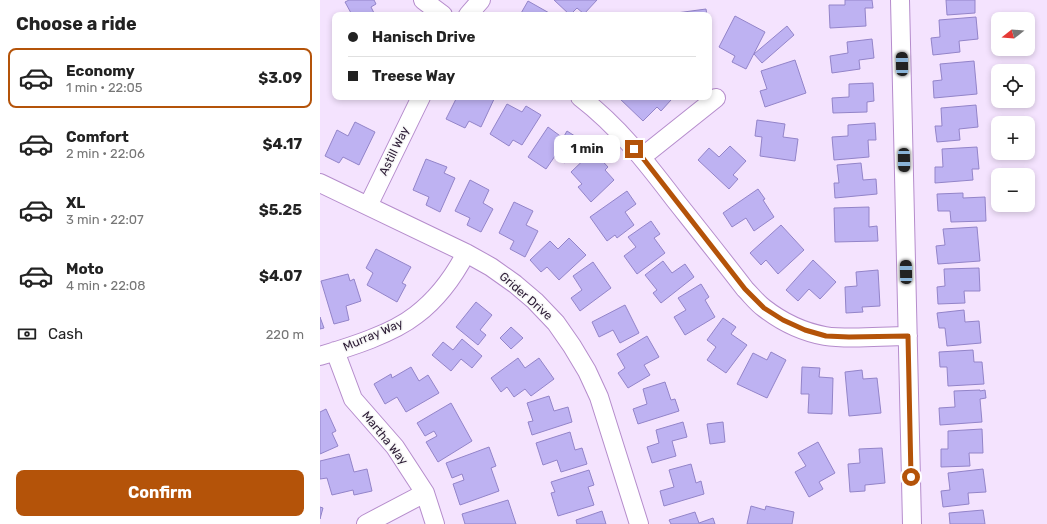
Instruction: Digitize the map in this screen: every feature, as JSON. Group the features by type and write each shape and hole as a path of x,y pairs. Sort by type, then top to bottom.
{"street":[{"path":"423,0 439,12"},
{"path":"471,12 481,0"},
{"path":"900,0 912,524"},
{"path":"642,157 716,98"},
{"name":"Astill Way","path":"368,206 420,100"},
{"path":"584,100 620,132 642,157 745,289 764,308 783,320 805,330 826,336 908,336"},
{"name":"Grider Drive","path":"320,183 491,266 536,301 556,323 587,371 599,397 639,524"},
{"name":"Murray Way","path":"327,354 396,328 416,316 446,285 466,253"},
{"name":"Martha Way","path":"327,354 353,399 395,447 425,493 435,524"},
{"path":"366,524 425,493"}],"building":[{"path":"349,0 374,0 376,4 371,7 374,12 350,12 345,2"},
{"path":"554,0 597,0 586,12 582,12 577,8 573,12 567,12"},
{"path":"845,0 872,0 873,8 865,8 866,26 830,28 829,5 845,5"},
{"path":"946,0 975,0 975,13 947,15"},
{"path":"528,1 547,12 522,12"},
{"path":"706,9 706,12 684,12"},
{"path":"735,16 765,32 746,69 732,62 735,56 719,47"},
{"path":"976,17 978,39 959,41 960,52 933,55 931,38 940,37 939,20"},
{"path":"787,26 794,35 762,63 754,54"},
{"path":"872,39 874,58 859,60 860,69 832,73 830,56 848,53 847,42"},
{"path":"795,60 806,93 765,107 760,91 767,89 761,71"},
{"path":"974,61 977,94 934,98 933,81 942,80 940,64"},
{"path":"873,83 874,101 867,102 867,112 833,113 832,98 849,97 849,84"},
{"path":"456,100 494,100 481,127 469,121 465,128 446,119"},
{"path":"621,100 671,100 661,111 657,107 643,121"},
{"path":"507,104 522,112 526,106 541,115 522,145 513,140 509,146 490,134"},
{"path":"976,105 978,127 959,129 960,140 937,142 935,126 942,126 941,108"},
{"path":"757,120 785,124 783,137 798,139 795,161 760,156 762,137 755,136"},
{"path":"355,122 375,132 359,165 343,157 339,163 325,156 337,130 348,136"},
{"path":"875,123 876,140 868,140 869,157 834,160 832,137 848,136 848,125"},
{"path":"548,127 563,138 567,131 581,140 565,163 555,156 546,169 528,157"},
{"path":"730,146 746,161 733,175 738,179 729,189 698,160 709,148 719,157"},
{"path":"977,147 979,169 972,169 973,180 935,183 935,167 943,167 942,149"},
{"path":"593,151 608,167 605,170 614,180 591,202 578,187 582,184 571,172"},
{"path":"426,159 447,167 444,173 455,178 440,212 426,205 429,197 413,190"},
{"path":"861,163 863,180 876,179 877,194 835,198 834,183 839,183 837,165"},
{"path":"470,180 489,190 483,203 493,209 481,232 467,225 470,218 455,211"},
{"path":"758,189 774,217 754,231 746,218 732,227 723,213"},
{"path":"627,191 636,204 625,212 634,225 617,238 615,235 607,241 590,217"},
{"path":"963,193 963,198 985,197 986,221 951,222 950,211 938,211 937,194"},
{"path":"514,202 533,211 526,225 538,231 525,257 510,249 514,241 499,233"},
{"path":"869,207 869,227 877,226 878,241 835,242 834,208"},
{"path":"651,221 660,234 654,238 665,253 637,274 624,256 636,247 628,237"},
{"path":"781,225 804,250 778,274 766,260 761,265 750,253"},
{"path":"977,227 980,261 938,264 936,246 945,245 943,229"},
{"path":"569,238 586,255 559,280 547,267 541,272 530,260 550,241 558,249"},
{"path":"376,249 411,267 402,283 406,285 397,302 367,285 373,273 366,268"},
{"path":"813,260 836,282 820,299 809,289 798,301 786,290"},
{"path":"663,261 672,273 685,264 694,277 661,303 653,293 657,290 645,275"},
{"path":"593,262 611,288 580,311 571,298 582,290 573,276"},
{"path":"979,268 980,291 964,291 965,303 938,304 937,287 945,286 944,269"},
{"path":"878,270 880,306 862,307 863,312 846,313 845,287 857,286 856,272"},
{"path":"348,274 350,281 354,279 361,301 346,306 349,320 334,324 321,281"},
{"path":"701,284 709,297 705,300 715,317 685,335 674,317 686,310 678,298"},
{"path":"476,302 492,315 480,330 486,335 478,345 456,327"},
{"path":"625,305 639,333 620,343 613,330 599,337 592,322"},
{"path":"964,310 965,322 979,321 981,343 947,346 945,328 939,328 937,313"},
{"path":"320,317 324,328 320,329"},
{"path":"723,318 736,327 731,334 747,345 726,373 707,360 716,347 707,340"},
{"path":"511,327 523,338 511,349 500,338"},
{"path":"647,336 659,357 644,365 650,375 628,388 618,373 625,368 617,354"},
{"path":"462,339 482,356 472,368 461,359 451,371 432,355 443,342 453,350"},
{"path":"973,350 974,362 982,362 984,384 948,386 947,367 940,367 939,352"},
{"path":"771,352 786,360 767,398 737,384 753,353 767,360"},
{"path":"518,358 525,368 539,358 554,379 531,396 525,389 514,397 507,387 501,392 491,378"},
{"path":"411,367 419,381 428,375 439,393 406,412 397,397 385,404 374,384 391,374 392,378"},
{"path":"802,367 820,368 819,377 833,378 832,414 808,413 809,394 801,394"},
{"path":"862,370 863,379 877,378 881,413 849,416 845,372"},
{"path":"665,382 671,400 675,399 679,411 638,424 633,409 647,404 643,389"},
{"path":"985,390 986,398 980,399 982,422 940,425 939,408 955,407 954,391"},
{"path":"549,396 554,411 568,407 572,422 532,435 528,422 533,421 527,403"},
{"path":"451,403 472,441 438,462 426,442 437,436 434,431 425,436 417,423"},
{"path":"326,409 336,431 332,433 338,446 320,454 320,412"},
{"path":"683,422 687,437 672,441 676,456 652,463 647,447 659,443 656,430"},
{"path":"723,422 725,442 710,444 707,424"},
{"path":"982,429 983,453 969,453 970,466 941,467 941,449 948,449 948,431"},
{"path":"570,432 575,450 582,448 587,464 561,472 557,460 543,465 536,443"},
{"path":"818,442 835,473 819,482 823,489 809,497 795,472 806,466 798,453"},
{"path":"489,447 496,466 491,468 499,491 460,505 453,484 464,480 462,474 452,478 446,463"},
{"path":"882,448 885,483 865,485 865,491 850,492 848,464 860,463 859,449"},
{"path":"349,454 354,472 367,469 372,491 354,495 353,490 332,495 327,478 320,479 320,461"},
{"path":"691,464 696,483 701,481 704,494 664,506 660,491 674,487 669,470"},
{"path":"983,469 986,492 968,493 969,504 943,507 941,491 950,490 948,473"},
{"path":"589,470 594,485 588,487 594,505 558,516 551,493 555,492 551,482"},
{"path":"508,500 516,524 465,524 462,514"},
{"path":"751,506 765,510 766,506 794,512 792,524 747,524"},
{"path":"320,507 323,508 320,519"},
{"path":"983,510 985,524 950,524 949,513"},
{"path":"602,511 606,524 577,524 576,520"},
{"path":"695,512 699,523 713,518 715,524 671,524 669,520"}],"route":[{"path":"634,149 642,157 745,289 764,308 783,320 805,330 826,336 908,336 911,477"}]}
